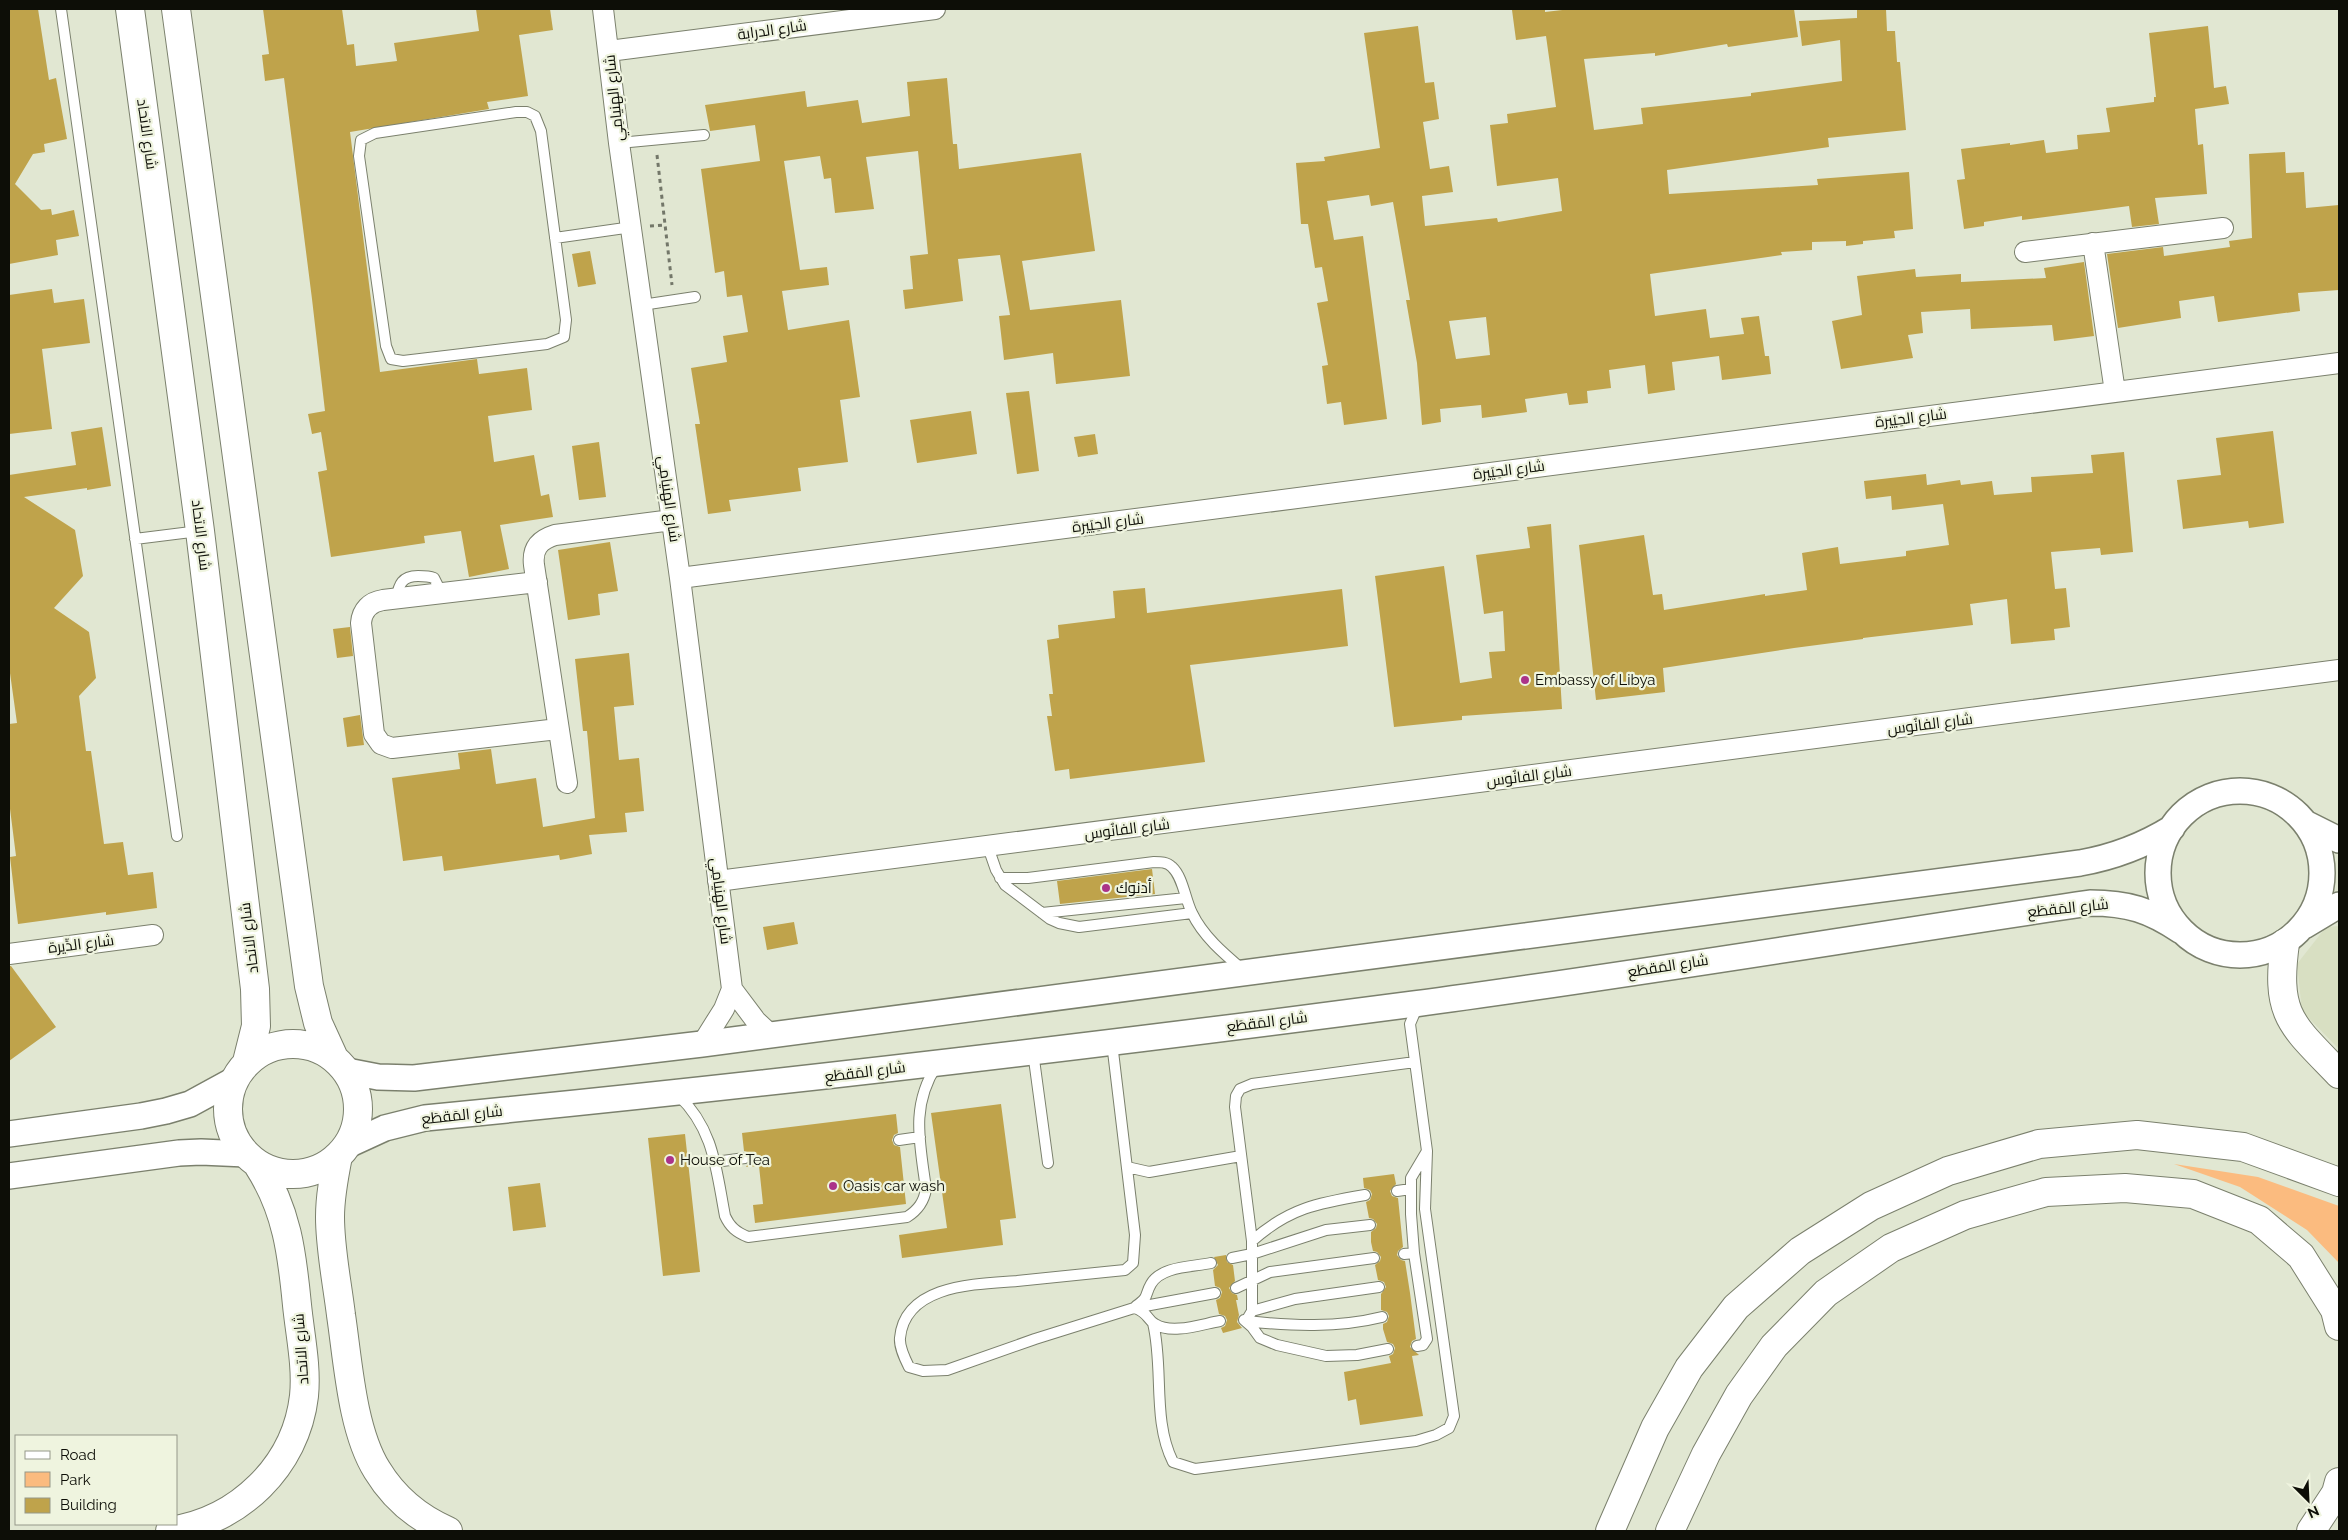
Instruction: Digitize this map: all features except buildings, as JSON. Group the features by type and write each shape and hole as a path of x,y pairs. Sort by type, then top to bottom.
{"main road":[{"name":"شارع الاتحاد","path":"130,9 200,531 257,1008 252,1045 240,1071"},
{"path":"176,9 308,986 318,1023 356,1089 359,1108 356,1128 343,1151 330,1196 330,1235 350,1376 361,1433 367,1452 387,1486 415,1513 448,1531"},
{"path":"2293,935 2281,984 2288,1013 2304,1038 2339,1074"},
{"path":"341,1064 318,1048 299,1043 280,1044 262,1051 240,1071 228,1099 228,1119 234,1138 252,1160 278,1173 300,1174 320,1169 343,1151"},
{"path":"1610,1531 1655,1428 1689,1368 1736,1307 1800,1251 1871,1206 1948,1170 2039,1144 2137,1135 2243,1147 2339,1182"},
{"name":"شارع الاتحاد","path":"170,1531 204,1523 222,1515 248,1498 274,1470 286,1452 300,1414 305,1378 295,1277 287,1228 275,1195 252,1160"},
{"path":"1670,1531 1706,1454 1739,1395 1774,1346 1826,1293 1891,1248 1965,1215 2046,1192 2125,1188 2194,1194 2259,1220 2301,1256 2335,1310 2339,1326"},
{"path":"2311,1531 2336,1493 2339,1482"}],"street":[{"name":"شارع الهِنيامِي","path":"604,9 619,143 680,578 732,989 756,1022 771,1035"},
{"name":"شارع الدرابة","path":"609,51 935,9"},
{"path":"2025,252 2223,228"},
{"path":"2093,243 2115,392"},
{"name":"شارع الحِيَيرة","path":"680,578 2339,363"},
{"path":"567,783 533,557 540,542 547,537 672,520"},
{"path":"536,582 396,599 372,604 367,607 362,617 374,734 381,744 386,747 397,748 558,729"},
{"name":"شارع الفانُوس","path":"718,881 2339,670"},
{"path":"2293,935 2314,909 2321,888 2322,866 2317,844 2307,824 2291,808 2278,801 2250,792 2228,792 2206,799 2187,811 2172,828 2162,848 2158,870 2160,892 2168,913 2181,931 2199,945 2220,953 2242,956 2264,952 2293,935 2339,905"},
{"path":"2307,824 2339,840"},
{"path":"341,1064 378,1077 414,1078 702,1044 2080,863 2119,854 2138,847 2172,828"},
{"name":"شارع المَقطَع","path":"343,1151 385,1128 425,1118 677,1094 938,1064 1418,1003 2090,903 2115,903 2138,908 2161,917 2181,931"},
{"name":"شارع الدِّيرة","path":"9,954 153,935"},
{"path":"702,1044 714,1027 732,989"},
{"path":"9,1134 166,1111 190,1104 240,1071"},
{"path":"9,1176 179,1153 201,1152 252,1160"}],"lane":[{"path":"61,9 177,836"},
{"path":"516,112 527,112 535,116 541,131 555,238 566,320 564,337 547,344 403,361 391,358 386,346 358,147 361,140 375,133 516,112"},
{"path":"619,143 704,135"},
{"path":"555,238 632,228"},
{"path":"642,305 696,297"},
{"path":"135,539 200,531"},
{"path":"988,847 1000,878 1005,885 1042,913 1060,923 1079,926 1192,913"},
{"path":"1000,878 1028,878 1161,862 1173,868 1192,913 1213,943 1246,972"},
{"path":"1042,913 1186,898"},
{"path":"1153,1323 1158,1343 1157,1371 1166,1449 1173,1462 1195,1469 1380,1447 1416,1441 1436,1435 1449,1428 1454,1416 1425,1210 1427,1151 1410,1024 1418,1003"},
{"path":"1112,1042 1135,1234 1133,1263 1125,1270 956,1286 930,1297 913,1308 904,1322 900,1339 909,1367 922,1371 947,1370 1034,1339 1134,1308 1215,1293"},
{"path":"1033,1052 1048,1163"},
{"path":"1252,1311 1252,1241 1235,1107 1236,1096 1240,1089 1252,1084 1415,1062"},
{"path":"677,1094 699,1118 709,1140 728,1223 740,1234 748,1237 906,1218 921,1205 926,1188 918,1112 927,1081 938,1064"},
{"path":"899,1140 920,1137"},
{"path":"1417,1346 1423,1345 1426,1339 1417,1310 1409,1254 1411,1189 1412,1178 1427,1151"},
{"path":"1127,1167 1149,1172 1241,1156"},
{"path":"715,1162 745,1158"},
{"path":"1397,1191 1411,1189"},
{"path":"1252,1241 1270,1225 1311,1205 1365,1195"},
{"path":"1400,1217 1411,1214"},
{"path":"1232,1258 1252,1254 1326,1230 1370,1225"},
{"path":"1236,1288 1270,1272 1374,1258"},
{"path":"1134,1308 1146,1299 1151,1284 1163,1272 1211,1263"},
{"path":"1243,1320 1252,1311 1295,1299 1380,1288"},
{"path":"1134,1308 1144,1312 1153,1323 1165,1329 1220,1321"},
{"path":"1243,1320 1268,1323 1349,1325 1382,1317"},
{"path":"1243,1320 1260,1338 1277,1345 1326,1356 1357,1355 1388,1349"}],"path":[{"path":"655,139 674,300"}],"shaded area":[{"path":"2339,926 2339,1049 2302,1011 2297,964 2326,927"}],"green space":[{"path":"2174,1164 2258,1177 2339,1206 2339,1263 2307,1230 2240,1187"}],"place":[{"name":"Embassy of Libya","path":"1525,680"},
{"name":"أدنوك","path":"1106,888"},
{"name":"House of Tea","path":"670,1160"},
{"name":"Oasis car wash","path":"833,1186"}]}
